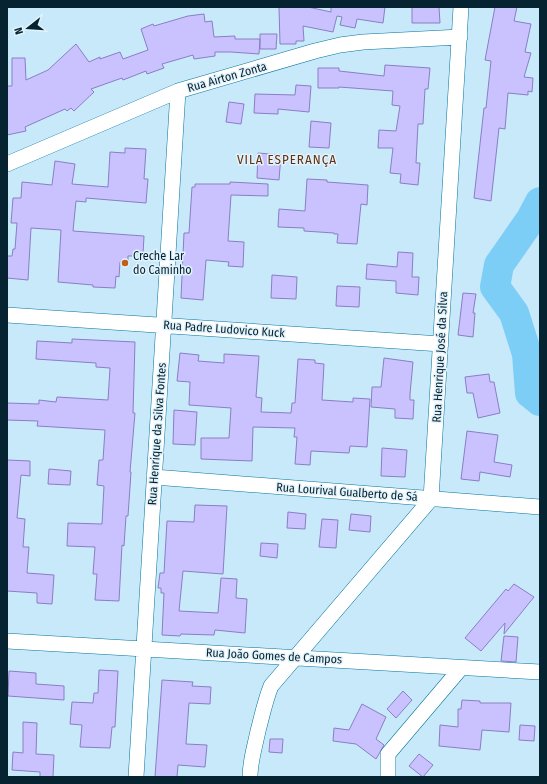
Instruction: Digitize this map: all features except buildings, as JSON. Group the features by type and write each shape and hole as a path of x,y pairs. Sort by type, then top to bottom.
{"street":[{"name":"Rua Henrique José da Silva","path":"432,499 461,7"},
{"name":"Rua Airton Zonta","path":"7,164 178,91 340,45 364,42 460,37"},
{"name":"Rua Henrique da Silva Fontes","path":"136,777 178,91"},
{"name":"Rua Padre Ludovico Kuck","path":"7,315 441,344"},
{"name":"Rua Lourival Gualberto de Sá","path":"154,477 540,508"},
{"path":"250,777 253,752 271,686 432,499"},
{"name":"Rua João Gomes de Campos","path":"7,641 540,672"},
{"path":"388,777 388,754 461,668"}],"waterway":[{"path":"540,202 531,219 499,265 495,287 514,313 527,354 530,393 540,401"}],"place":[{"name":"Creche Lar do Caminho","path":"125,263"}],"district":[{"name":"VILA ESPERANÇA","path":"287,159"}]}
